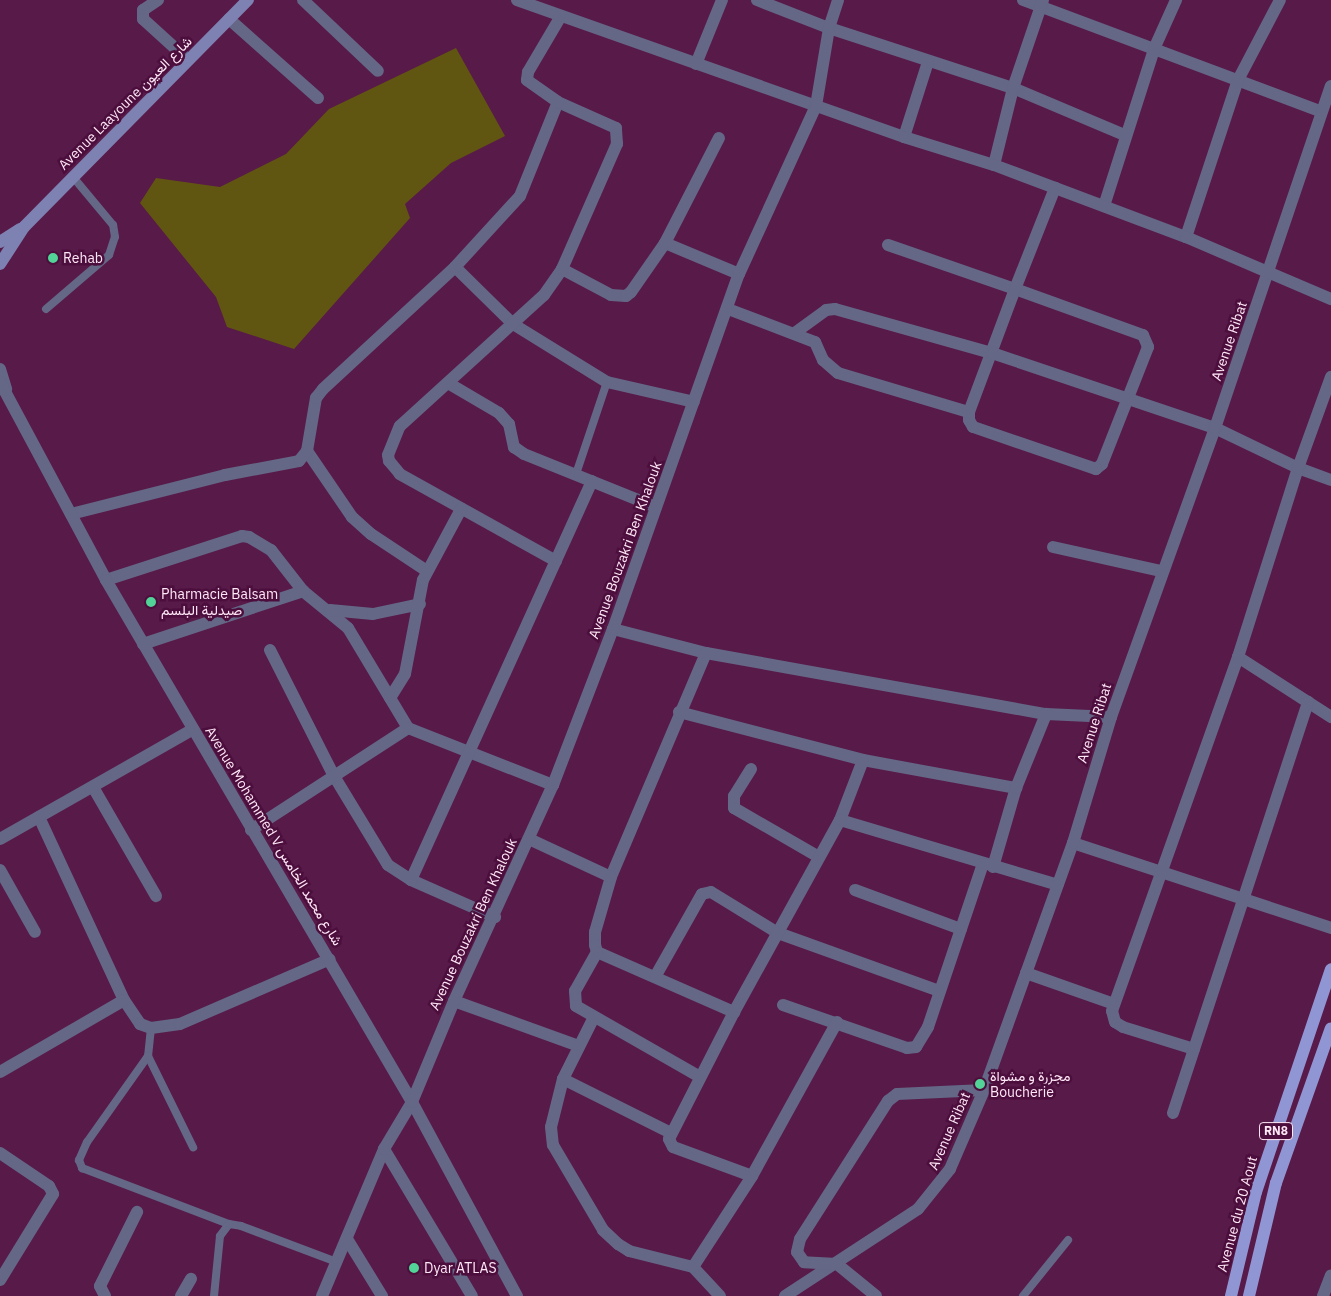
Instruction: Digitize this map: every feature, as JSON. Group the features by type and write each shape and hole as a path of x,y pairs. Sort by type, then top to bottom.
{"main road":[{"name":"Avenue Laayoune شارع العيون","path":"24,227 248,0"},
{"path":"0,242 24,227"},
{"path":"0,264 24,227"},
{"name":"Avenue du 20 Aout","path":"1231,1296 1256,1192 1331,969"},
{"name":"RN8","path":"1249,1296 1276,1183 1331,1028"}],"street":[{"path":"158,0 143,10 143,19 188,60"},
{"path":"303,0 378,70"},
{"path":"518,0 904,137 994,165 1186,237 1268,274 1331,299"},
{"path":"696,64 722,0"},
{"path":"757,0 829,28 928,62 1013,88 1124,135"},
{"name":"Avenue Bouzakri Ben Khalouk","path":"322,1296 384,1149 412,1102 454,1001 495,917 553,785 613,630 739,274 816,106 829,28 838,0"},
{"path":"1023,0 1042,3 1154,49 1320,111"},
{"path":"1104,206 1124,135 1154,49 1176,0"},
{"path":"1186,237 1238,80 1280,0"},
{"path":"994,165 1013,88 1042,3"},
{"path":"556,561 400,474 389,461 388,455 400,426 544,295 562,269 617,144 618,131 603,121 558,102 527,80 528,72 560,16"},
{"path":"229,19 318,98"},
{"path":"904,137 928,62"},
{"name":"Avenue Ribat","path":"785,1296 837,1264 918,1209 942,1183 984,1090 1073,843 1111,717 1161,571 1215,428 1268,274 1320,111 1331,86"},
{"path":"70,514 225,475 284,466 300,461 307,451 316,398 323,389 455,267 520,196 558,102"},
{"path":"562,269 612,295 626,296 665,243 719,138"},
{"path":"888,244 1015,288 1144,335 1148,348 1102,464 1096,469 973,427 969,412 1015,288 1055,188"},
{"path":"665,243 739,274"},
{"path":"455,267 513,324 607,382 694,402"},
{"path":"728,309 796,332 815,342 823,360 838,373 969,412"},
{"path":"796,332 826,310 835,309 992,353 1215,428 1298,468 1331,480"},
{"name":"Avenue Mohammed V شارع محمد الخامس","path":"0,369 3,387 106,580 251,830 330,959 412,1102 517,1296"},
{"path":"1194,1049 1123,1027 1112,1017 1114,1004 1238,657 1298,468 1331,377"},
{"path":"448,382 499,413 509,424 514,447 524,454 656,507"},
{"path":"307,451 352,517 371,534 427,571"},
{"path":"411,880 592,481"},
{"path":"390,698 405,674 427,571 462,509"},
{"path":"106,580 246,536 278,557 303,592 330,610 348,628 408,728 470,750 553,785"},
{"path":"1054,547 1161,571"},
{"path":"143,644 303,592"},
{"path":"330,610 374,614 420,604"},
{"path":"613,630 706,653 1046,714 1111,717"},
{"path":"270,650 334,776 388,865 411,880 495,917"},
{"path":"700,1077 576,1006 573,999 597,952 595,932 611,877 679,712 706,653"},
{"path":"1238,657 1331,717"},
{"path":"1173,1114 1308,702"},
{"path":"679,712 863,760 1016,788"},
{"path":"783,1005 837,1022 907,1048 916,1047 928,1027 960,928 988,866 1016,788 1046,714"},
{"path":"251,830 408,728"},
{"path":"0,839 192,730"},
{"path":"752,1176 674,1148 669,1144 671,1133 734,1012 840,820 863,760"},
{"path":"751,769 734,796 734,808 819,857"},
{"path":"93,787 156,896"},
{"path":"39,816 124,1000 140,1024 151,1028 180,1024 330,959"},
{"path":"840,820 988,866 1058,885"},
{"path":"529,839 611,877"},
{"path":"1073,843 1331,928"},
{"path":"0,870 35,932"},
{"path":"855,890 960,928"},
{"path":"655,977 702,894 711,892 720,895 778,932 939,991"},
{"path":"597,952 734,1012"},
{"path":"1026,973 1114,1004"},
{"path":"0,1072 124,1000"},
{"path":"454,1001 579,1046"},
{"path":"594,1017 563,1079 551,1127 553,1145 603,1230 629,1251 693,1268 720,1296"},
{"path":"693,1268 752,1176 837,1022"},
{"path":"563,1079 671,1133"},
{"path":"876,1296 837,1264 804,1262 797,1252 798,1245 888,1101 897,1094 984,1090"},
{"path":"384,1149 472,1296"},
{"path":"0,1153 49,1186 53,1194 0,1280"},
{"path":"105,1296 100,1286 137,1212"},
{"path":"347,1239 382,1296"},
{"path":"1323,1296 1331,1276"},
{"path":"181,1296 192,1279"}],"lane":[{"path":"46,309 109,255 115,237 113,225 74,177"},
{"path":"576,474 607,382"},
{"path":"151,1028 148,1056 87,1142 79,1160 82,1168 228,1224 241,1226 337,1262"},
{"path":"148,1056 193,1147"},
{"path":"214,1296 220,1236 228,1224"},
{"path":"1023,1296 1068,1240"}],"shaded area":[{"path":"456,48 505,136 451,163 405,204 410,218 294,349 227,327 216,297 140,203 156,178 220,187 286,154 329,109"}],"place":[{"name":"Rehab","path":"53,258"},
{"name":"Pharmacie Balsam صيدلية البلسم","path":"151,602"},
{"name":"مجزرة و مشواة Boucherie","path":"980,1084"},
{"name":"Dyar ATLAS","path":"414,1268"}]}
